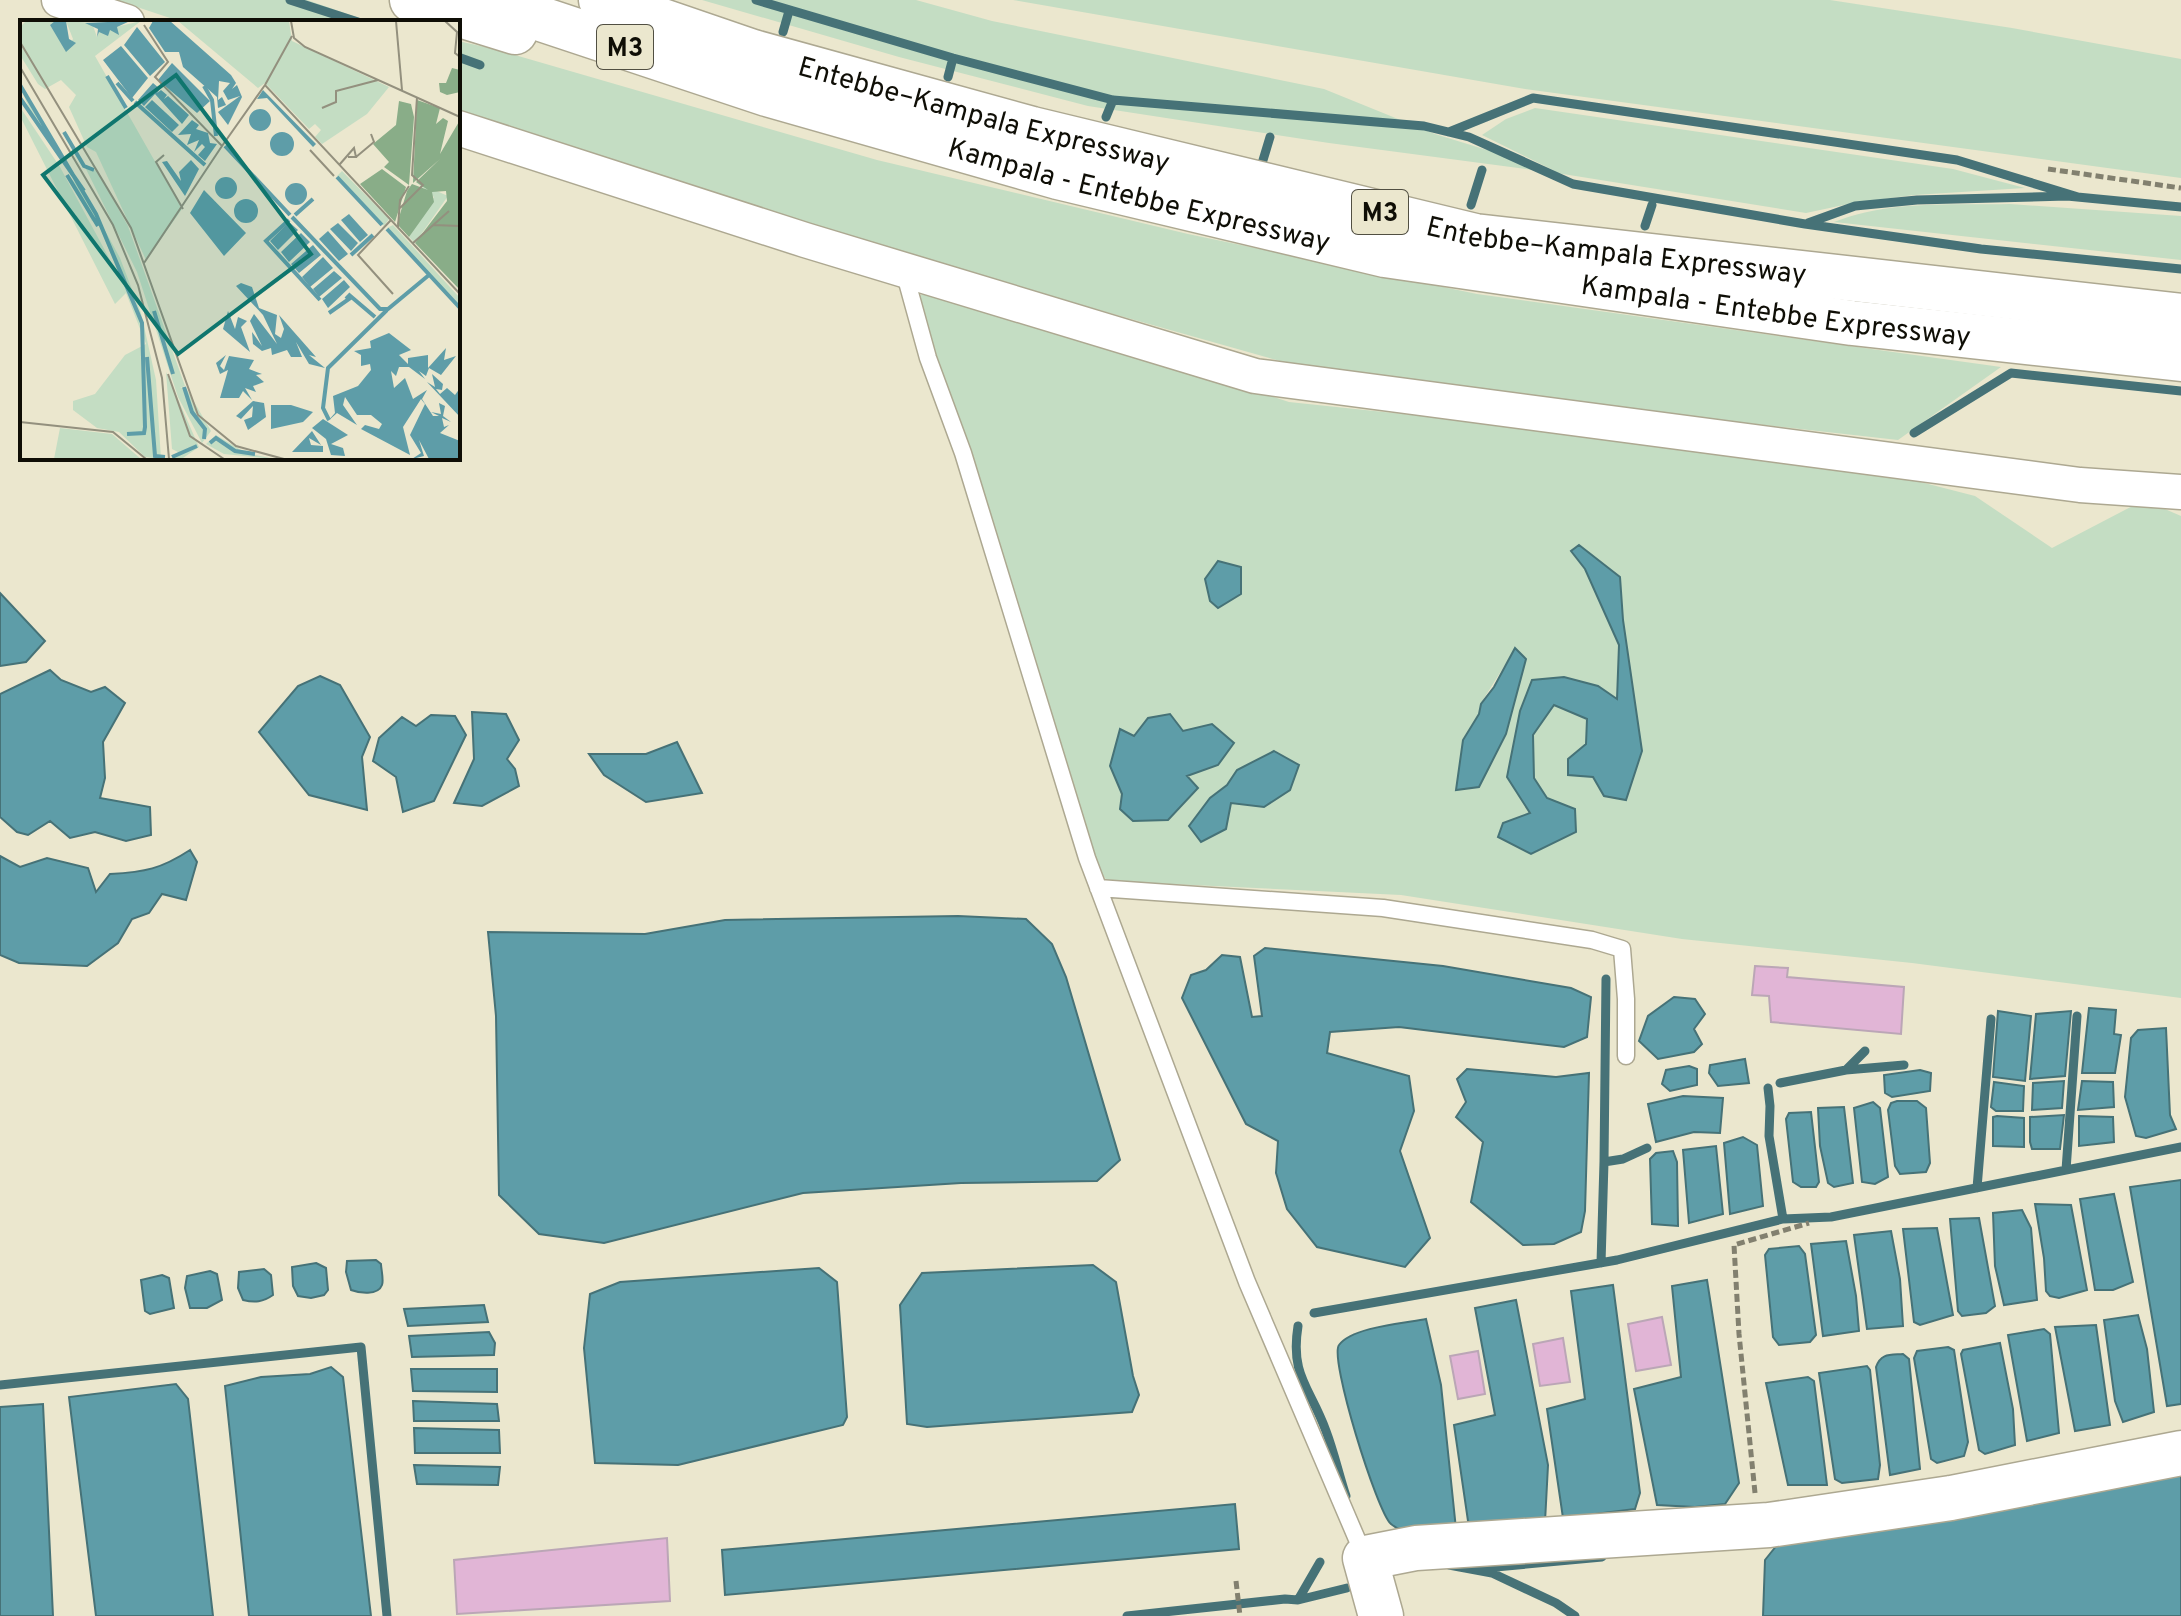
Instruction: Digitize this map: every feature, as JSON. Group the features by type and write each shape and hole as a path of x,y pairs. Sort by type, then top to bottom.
{"main road":[{"path":"412,0 730,98 767,94"},
{"name":"M3","path":"484,0 767,94"},
{"name":"Entebbe–Kampala Expressway","path":"601,0 753,52 1032,129 1475,236 2181,316"},
{"name":"Kampala - Entebbe Expressway","path":"767,94 1071,180 1385,255 1852,323 2181,359"},
{"path":"1381,1616 1365,1558 1416,1548 1758,1526 1951,1498 2181,1453"}],"street":[{"path":"71,10 118,20"},
{"path":"460,129 903,270 1255,376 2080,485 2181,492"}],"lane":[{"path":"903,270 928,358 963,453 1098,888 1247,1282 1365,1558"},
{"path":"1098,888 1383,908 1592,940 1622,949 1626,1056"}],"path":[{"path":"2048,169 2181,188"},
{"path":"1758,1526 1739,1334 1734,1245 1809,1223"},
{"path":"1236,1581 1240,1616"}],"green space":[{"path":"116,0 307,0 365,20 176,20"},
{"path":"702,0 916,0 992,21 1324,89 1435,134 1555,171 1482,135 1506,119 1535,108 1953,169 2025,188 1914,195 1806,213 1563,174 1329,143 1088,106 899,57"},
{"path":"1013,0 1830,0 2012,28 2181,59 2181,178 1525,89"},
{"path":"460,41 877,160 1188,234 1477,294 2001,367 1898,440 1614,408 1287,363 873,246 460,112"},
{"path":"2010,204 2181,216 2181,260 1834,222 1898,207"},
{"path":"927,292 1015,313 1289,402 1621,437 1870,469 1975,496 2052,548 2144,500 2181,516 2181,998 1912,963 1682,939 1401,895 1107,881 1094,862 1007,570 976,521 969,457 922,315 919,296","holes":["1571,551 1620,577 1623,620 1642,751 1594,777 1569,775 1568,759 1586,745 1588,718 1554,705 1533,735 1534,778 1547,798 1575,810 1503,823 1530,813 1507,777 1564,677 1598,686 1617,700 1619,645 1585,569","1515,649 1526,660 1522,671 1457,790 1463,741 1479,714 1481,703","1211,724 1186,776 1122,794 1110,766 1134,736 1183,731","1237,770 1264,807 1210,798 1227,785"]}],"water":[{"path":"1579,545 1620,577 1623,620 1642,751 1626,800 1604,796 1593,777 1568,775 1568,759 1586,744 1587,719 1554,705 1533,735 1534,778 1547,798 1575,809 1576,832 1531,854 1498,837 1503,823 1530,813 1507,777 1520,711 1532,680 1564,677 1598,686 1617,699 1619,645 1585,569 1571,551"},
{"path":"1218,561 1241,567 1241,594 1218,608 1210,601 1205,579"},
{"path":"0,593 45,641 26,662 0,666"},
{"path":"1515,648 1526,659 1506,734 1479,787 1456,790 1463,740"},
{"path":"50,670 61,680 91,692 105,687 125,703 103,742 105,778 100,798 150,807 151,835 126,841 95,832 70,838 50,821 28,835 17,832 0,817 0,694"},
{"path":"320,676 340,685 370,737 362,757 367,810 309,795 259,732 298,686"},
{"path":"472,712 506,714 519,740 507,759 515,769 519,786 482,806 454,803 474,759"},
{"path":"1170,714 1183,731 1212,724 1234,743 1218,765 1187,776 1198,788 1168,820 1133,821 1120,809 1122,794 1110,766 1120,729 1134,736 1148,718"},
{"path":"431,715 455,716 466,735 434,801 403,812 396,777 373,761 379,738 402,717 416,726"},
{"path":"677,742 702,793 646,802 604,775 589,754 646,754"},
{"path":"1274,751 1299,765 1290,790 1264,807 1231,803 1226,829 1201,842 1189,826 1210,798 1227,785 1237,770"},
{"path":"190,850 197,862 186,900 162,894 149,913 132,919 118,943 87,966 19,963 0,955 0,856 20,867 47,858 88,868 96,892 110,874 152,868"},
{"path":"958,916 1026,919 1052,944 1066,977 1120,1160 1097,1181 961,1183 803,1193 604,1243 539,1234 499,1195 496,1016 488,932 645,934 725,920"},
{"path":"1265,948 1443,966 1571,988 1591,997 1587,1037 1564,1047 1399,1027 1330,1032 1327,1053 1409,1076 1414,1111 1400,1151 1430,1238 1405,1267 1317,1247 1287,1209 1276,1173 1278,1141 1246,1124 1182,998 1191,975 1206,970 1222,955 1240,957 1252,1017 1262,1016 1254,956"},
{"path":"1674,997 1695,999 1705,1014 1694,1029 1702,1044 1694,1052 1658,1059 1639,1041 1648,1016"},
{"path":"2089,1008 2116,1010 2114,1034 2121,1035 2115,1073 2082,1073"},
{"path":"1998,1011 2031,1016 2025,1081 1993,1077"},
{"path":"2071,1011 2065,1076 2030,1079 2036,1014"},
{"path":"2166,1028 2170,1115 2176,1129 2146,1138 2136,1136 2125,1097 2131,1038 2138,1030"},
{"path":"1745,1059 1749,1083 1718,1086 1709,1073 1710,1065"},
{"path":"1689,1066 1697,1069 1697,1085 1670,1091 1662,1084 1666,1070"},
{"path":"1467,1069 1556,1077 1589,1073 1585,1211 1581,1232 1554,1244 1523,1245 1471,1202 1483,1142 1456,1117 1466,1102 1457,1079"},
{"path":"1920,1070 1931,1073 1930,1091 1892,1097 1885,1093 1884,1075"},
{"path":"2064,1081 2062,1108 2032,1110 2033,1083"},
{"path":"2082,1081 2113,1082 2114,1107 2078,1110"},
{"path":"1994,1082 2024,1086 2023,1111 1996,1111 1991,1107"},
{"path":"1683,1096 1723,1098 1720,1133 1694,1132 1656,1142 1648,1104"},
{"path":"1917,1101 1926,1108 1930,1163 1926,1172 1900,1174 1895,1166 1888,1110 1891,1103"},
{"path":"1873,1102 1880,1108 1888,1177 1875,1184 1862,1182 1854,1108"},
{"path":"1844,1107 1853,1183 1834,1187 1828,1183 1820,1146 1818,1108"},
{"path":"1811,1112 1819,1182 1816,1187 1801,1187 1793,1182 1786,1119 1789,1113"},
{"path":"2064,1115 2060,1149 2032,1149 2030,1117"},
{"path":"2079,1116 2113,1117 2114,1142 2079,1146"},
{"path":"1993,1117 2024,1118 2024,1147 1993,1146"},
{"path":"1743,1137 1757,1145 1763,1206 1730,1214 1724,1143"},
{"path":"1716,1146 1723,1214 1689,1223 1683,1150"},
{"path":"1673,1151 1677,1162 1678,1226 1652,1224 1650,1159 1656,1153"},
{"path":"2181,1180 2181,1404 2167,1406 2130,1187"},
{"path":"2114,1194 2133,1282 2113,1290 2095,1290 2080,1199"},
{"path":"2035,1204 2071,1205 2087,1290 2059,1298 2050,1296 2046,1291"},
{"path":"2022,1210 2031,1228 2037,1300 2004,1305 1995,1266 1993,1213"},
{"path":"1979,1218 1995,1306 1986,1313 1962,1316 1958,1311 1950,1219"},
{"path":"1937,1228 1953,1315 1920,1325 1914,1322 1903,1229"},
{"path":"1891,1231 1900,1279 1903,1326 1867,1329 1854,1235"},
{"path":"1846,1241 1859,1331 1823,1336 1811,1244"},
{"path":"1799,1246 1805,1254 1816,1335 1810,1342 1779,1345 1773,1337 1765,1255 1769,1249"},
{"path":"376,1260 381,1264 383,1280 380,1288 368,1293 351,1290 346,1272 347,1261"},
{"path":"316,1263 326,1268 328,1290 324,1295 311,1298 298,1296 293,1286 292,1267"},
{"path":"1093,1265 1116,1282 1139,1395 1132,1412 927,1427 907,1424 900,1305 922,1273"},
{"path":"819,1268 837,1282 847,1417 843,1425 678,1465 595,1463 584,1348 590,1294 620,1282"},
{"path":"264,1269 271,1275 273,1295 259,1301 243,1300 238,1288 239,1272"},
{"path":"210,1271 217,1274 222,1300 207,1308 190,1308 185,1288 187,1276"},
{"path":"162,1275 169,1278 174,1308 150,1314 145,1311 141,1280"},
{"path":"1707,1280 1739,1483 1725,1504 1695,1507 1657,1505 1634,1389 1681,1377 1672,1286"},
{"path":"1613,1285 1640,1493 1635,1509 1563,1518 1547,1409 1585,1399 1571,1291"},
{"path":"1516,1300 1548,1465 1545,1522 1480,1530 1468,1521 1454,1425 1495,1415 1475,1308"},
{"path":"484,1305 488,1322 408,1326 404,1309"},
{"path":"2138,1315 2147,1349 2154,1412 2123,1422 2115,1401 2104,1320"},
{"path":"1426,1319 1441,1385 1456,1529 1413,1532 1391,1524 1384,1513 1356,1435 1338,1356 1339,1345 1355,1334"},
{"path":"2096,1325 2110,1425 2075,1431 2055,1327"},
{"path":"2044,1329 2050,1334 2059,1433 2027,1441 2008,1335"},
{"path":"489,1332 495,1343 494,1355 412,1357 409,1336"},
{"path":"2000,1343 2013,1409 2015,1445 1985,1454 1979,1450 1961,1354 1963,1350"},
{"path":"1948,1347 1954,1350 1968,1442 1964,1456 1937,1463 1931,1459 1914,1358 1917,1351"},
{"path":"1903,1354 1909,1359 1920,1469 1890,1475 1876,1367 1883,1357"},
{"path":"1867,1366 1870,1370 1880,1465 1878,1479 1842,1483 1835,1479 1819,1373"},
{"path":"331,1367 343,1377 371,1616 249,1616 225,1386 261,1377 310,1374"},
{"path":"411,1369 497,1369 497,1392 413,1391"},
{"path":"1808,1377 1814,1381 1827,1485 1788,1485 1766,1383"},
{"path":"176,1384 188,1399 213,1616 96,1616 69,1397"},
{"path":"413,1401 497,1404 499,1421 414,1421"},
{"path":"43,1404 53,1616 0,1616 0,1407"},
{"path":"414,1428 499,1430 500,1453 415,1453"},
{"path":"2181,1462 2181,1616 1763,1616 1765,1560 1781,1540"},
{"path":"414,1465 500,1467 498,1485 417,1484"},
{"path":"1235,1504 1239,1549 725,1595 722,1550"}],"building":[{"path":"1755,966 1788,968 1787,977 1904,987 1901,1034 1771,1022 1769,996 1752,995"},
{"path":"1662,1317 1671,1365 1636,1371 1628,1324"},
{"path":"1563,1338 1570,1382 1540,1386 1533,1344"},
{"path":"1478,1351 1485,1394 1458,1399 1450,1356"},
{"path":"667,1538 670,1601 457,1614 454,1560"}],"waterway":[{"path":"290,0 352,20"},
{"path":"756,0 953,58 1113,100 1424,126 1469,137 1573,184 1805,224 1981,249 2181,269"},
{"path":"783,32 789,11"},
{"path":"460,58 480,65"},
{"path":"948,77 953,58"},
{"path":"1449,132 1533,98 1957,160 2078,197"},
{"path":"1106,117 1113,100"},
{"path":"1260,170 1270,137"},
{"path":"1471,205 1482,170"},
{"path":"1808,223 1855,206 1917,200 2067,196 2181,207"},
{"path":"1645,226 1652,205"},
{"path":"1914,433 2011,373 2181,391"},
{"path":"1604,1162 1606,979"},
{"path":"2066,1170 2077,1016"},
{"path":"1977,1188 1991,1019"},
{"path":"1846,1070 1865,1051"},
{"path":"1780,1083 1846,1070 1904,1065"},
{"path":"1768,1088 1769,1136 1783,1219"},
{"path":"1314,1313 1617,1260 1783,1219 1831,1217 2181,1147"},
{"path":"1601,1263 1604,1162 1623,1159 1647,1148"},
{"path":"1298,1326 1299,1370 1326,1431 1346,1496"},
{"path":"0,1385 361,1347 387,1616"},
{"path":"1474,1569 1602,1557"},
{"path":"1298,1600 1320,1562"},
{"path":"1449,1565 1492,1573 1556,1603 1575,1616"},
{"path":"1127,1616 1298,1600 1347,1588"}]}
